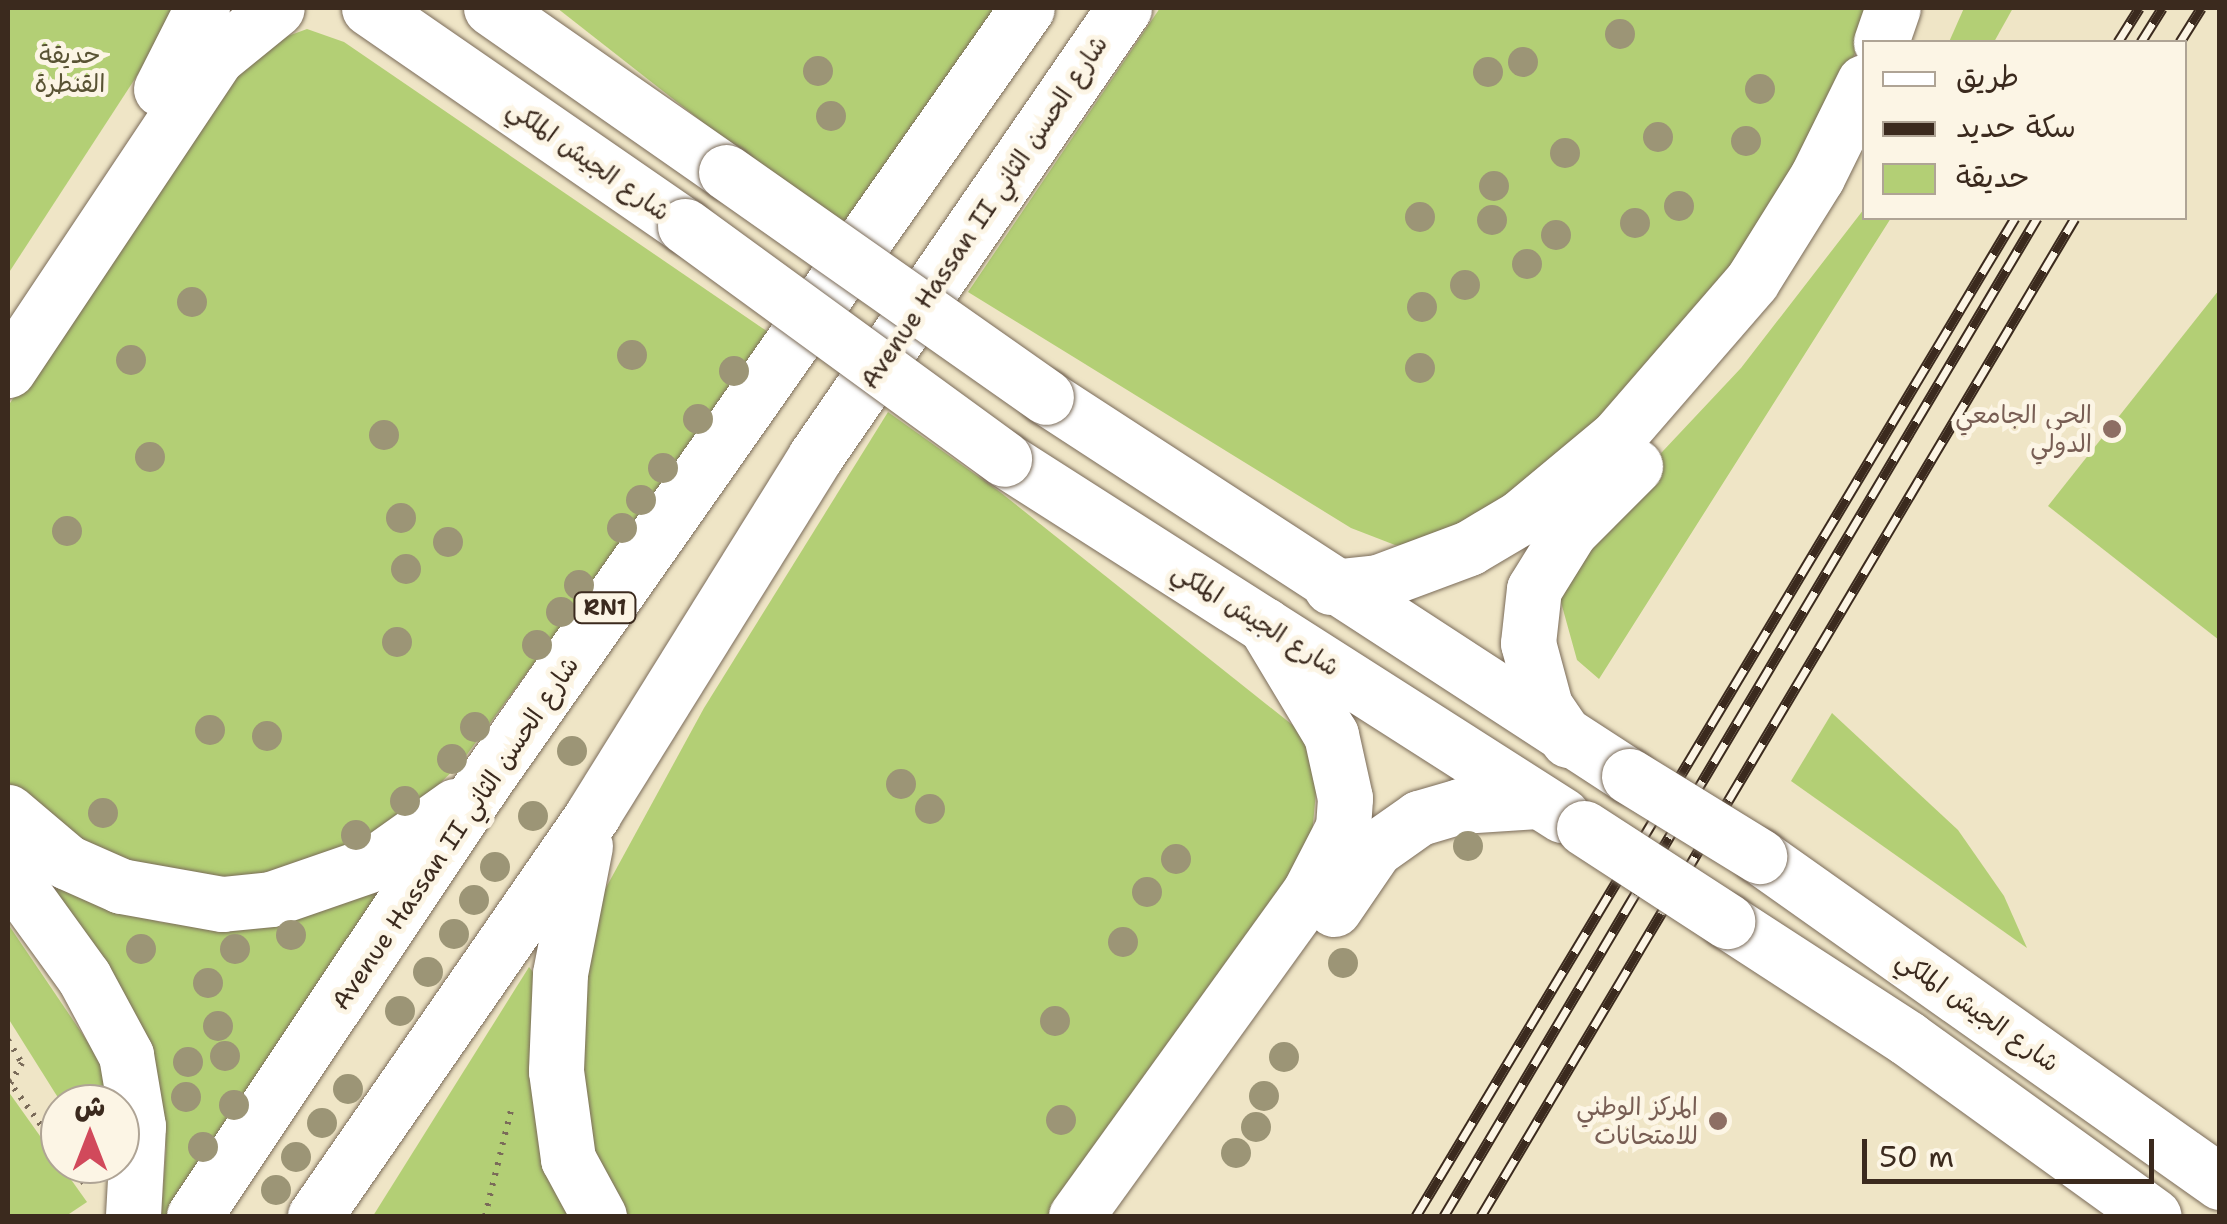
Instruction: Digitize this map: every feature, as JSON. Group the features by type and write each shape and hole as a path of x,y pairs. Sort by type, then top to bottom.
{"main road":[{"path":"8,316 167,80 202,8"},
{"path":"8,370 217,56 277,8"},
{"name":"شارع الجيش الملكي","path":"369,8 685,226 1004,459 1728,920 1907,1038 2154,1216"},
{"name":"شارع الجيش الملكي","path":"490,8 1046,398 1331,588 1568,740 1759,856 2220,1182"},
{"name":"Avenue Hassan II شارع الحسن الثاني","path":"194,1216 484,782 1027,8"},
{"name":"Avenue Hassan II شارع الحسن الثاني","path":"315,1216 593,814 815,457 1124,8"},
{"path":"1882,40 1893,8"},
{"path":"1914,40 1925,8"},
{"path":"1331,588 1378,582 1470,548 1521,517 1617,437 1752,281 1817,177 1862,86"},
{"path":"1568,740 1545,706 1528,644 1528,616 1548,562 1790,292 1862,166"},
{"path":"1076,1216 1309,893 1343,827 1343,782 1331,735 1265,625"},
{"path":"8,812 67,862 121,886 222,904 271,899 375,863 416,839 484,782"},
{"path":"1123,1216 1375,849 1419,818 1460,806 1537,801"},
{"path":"593,814 560,974 556,1071 568,1158 599,1216"},
{"path":"8,872 84,977 126,1055 138,1126 112,1208"}],"path":[{"path":"8,1040 22,1063 9,1082 40,1124"},
{"path":"89,1184 112,1208"}],"green space":[{"name":"حديقة القنطرة","path":"8,8 181,8 8,274"},
{"path":"557,8 1005,8 849,237"},
{"path":"1160,8 1873,8 1822,135 1764,252 1562,466 1430,543 1395,545 1351,528 968,292"},
{"path":"1964,8 2013,8 1995,40 1950,40"},
{"path":"307,29 344,42 774,336 460,764 410,812 344,854 244,885 133,868 51,822 8,782 8,406 247,51"},
{"path":"1862,212 1862,220 1890,220 1599,679 1577,660 1559,595 1585,534 1741,368"},
{"path":"2219,290 2219,640 2048,506"},
{"path":"888,412 1000,492 1305,735 1318,770 1312,835 1292,879 1054,1216 629,1216 605,1183 579,1110 590,917 704,708"},
{"path":"1832,713 1958,830 2004,896 2027,948 1791,781"},
{"path":"404,870 166,1216 161,1216 166,1148 161,1105 46,893 47,874 159,922 207,927"},
{"path":"8,924 98,1057 108,1084 49,1084 8,1018"},
{"path":"529,967 540,981 573,1216 373,1216"},
{"path":"8,1091 40,1136 40,1184 74,1184 87,1202 66,1216 8,1216"}],"railway":[{"path":"2119,40 2139,8"},
{"path":"2142,40 2162,8"},
{"path":"2181,40 2201,8"},
{"path":"1416,1216 2014,220"},
{"path":"1444,1216 2036,220"},
{"path":"1481,1216 2074,220"}],"place":[{"name":"الحي الجامعي الدولي","path":"2112,429"},
{"name":"المركز الوطني للامتحانات","path":"1718,1121"}]}
